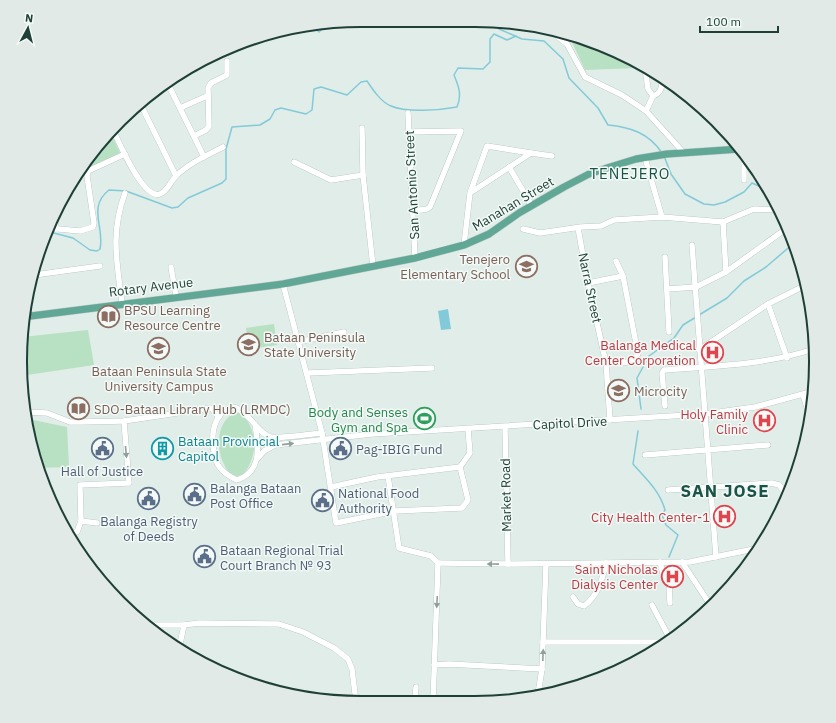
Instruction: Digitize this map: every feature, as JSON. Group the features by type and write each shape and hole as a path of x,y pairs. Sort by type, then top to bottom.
{"main road":[{"name":"Manahan Street","path":"282,284 415,258 464,245 489,234 532,206 589,174 612,166 667,154 733,149"},
{"name":"Rotary Avenue","path":"30,316 176,296 282,284"}],"street":[{"path":"559,38 567,44 586,77 646,111 683,152"},
{"path":"194,136 206,130 209,126 207,96 208,88 211,83 227,75 227,61"},
{"path":"647,75 648,89 653,96"},
{"path":"646,111 653,96 661,91 662,84"},
{"path":"170,88 204,157"},
{"path":"180,108 207,96"},
{"path":"143,109 176,176"},
{"name":"San Antonio Street","path":"408,112 414,211 415,258"},
{"path":"362,128 363,175 373,266"},
{"path":"409,132 461,131 430,207 427,209 414,211"},
{"path":"116,135 139,180 146,190 155,195 161,194 167,189 176,176 191,165 223,147"},
{"path":"464,245 470,193 487,146 552,156"},
{"path":"470,193 532,153"},
{"path":"56,225 56,229 80,231 91,229 94,223 87,176 88,171 125,154"},
{"path":"645,158 662,217"},
{"path":"294,162 331,180 363,175"},
{"path":"744,164 744,180"},
{"path":"509,167 532,206"},
{"path":"122,303 115,242 118,216 125,193"},
{"path":"523,229 537,233 601,226 614,220 662,217 722,222 754,210 773,210"},
{"path":"722,222 726,272"},
{"name":"Narra Street","path":"578,228 588,283 606,363 610,420"},
{"path":"667,289 696,288 726,272 783,231"},
{"path":"692,245 696,288 696,314 716,557"},
{"path":"665,257 669,332"},
{"path":"606,363 624,363 632,360 638,354 623,276 616,261"},
{"path":"38,274 100,266"},
{"path":"171,267 176,296"},
{"path":"588,283 623,276"},
{"path":"282,284 308,374 324,439 336,523 392,512 462,508 468,500 460,468 470,453 468,428"},
{"path":"699,350 768,304 801,287"},
{"path":"768,304 787,358"},
{"path":"298,342 344,332"},
{"path":"665,406 662,373 664,370 745,365 787,358 808,351"},
{"path":"308,374 432,368"},
{"name":"Capitol Drive","path":"258,458 270,446 324,439 372,434 704,414 755,408 807,394"},
{"path":"803,395 806,405"},
{"path":"31,412 47,412 75,423 124,421 210,408 219,417"},
{"path":"254,424 258,458 253,469 237,480 225,473 217,463 212,441 212,433 219,417 228,410 238,409 245,412 260,430 270,437 322,433"},
{"path":"74,533 77,532 81,521 80,485 129,483 124,421"},
{"name":"Market Road","path":"505,427 508,564"},
{"path":"645,455 768,445"},
{"path":"331,487 388,476 460,468"},
{"path":"388,476 392,512 399,548 403,551 432,556 438,563 433,696"},
{"path":"668,490 772,483 779,485 783,492"},
{"path":"81,521 97,523"},
{"path":"438,563 546,564 682,562 716,557 752,549"},
{"path":"660,562 664,578 669,585 670,603"},
{"path":"682,562 708,601"},
{"path":"573,597 578,604 584,606 588,603 599,587 606,563"},
{"path":"539,690 542,669 546,564"},
{"path":"652,605 668,634"},
{"path":"156,625 184,625 199,623 279,624 303,632 334,648 348,659 352,669 355,696"},
{"path":"181,643 184,625"},
{"path":"543,642 657,642"},
{"path":"434,665 449,664 542,669"},
{"path":"415,696 416,687"}],"green space":[{"path":"572,42 603,52 635,68 585,70"},
{"path":"113,138 120,153 89,167"},
{"path":"274,324 277,345 249,349 246,328"},
{"path":"88,330 94,365 28,375 28,336"},
{"path":"234,413 241,413 247,421 252,430 254,444 250,464 244,473 236,476 230,473 225,467 219,449 221,428 228,417"},
{"path":"32,420 67,427 69,467 45,468 38,448"},
{"name":"City Health Center-1","path":"730,510 731,522 720,523 719,512"}],"water":[{"path":"448,309 451,329 441,330 438,311"}],"waterway":[{"path":"498,28 522,39 544,41 563,59 569,78 598,108 608,125 624,127 638,132 651,140 662,153"},
{"path":"317,30 319,32 322,30"},
{"path":"52,233 73,238 90,250 97,251 100,249 101,241 98,218 99,203 109,190 126,191 172,208 178,207 188,198 222,183 226,179 226,149 232,127 260,125 270,119 275,110 281,108 306,114 312,110 314,89 321,87 347,95 361,82 367,81 384,102 391,106 406,110 457,107 459,91 454,75 458,68 483,69 490,62 490,39 494,34 507,40 516,36"},
{"path":"664,156 671,174 685,194 704,204 714,205 725,202 744,192 752,183 759,186"},
{"path":"699,315 727,298 744,281 766,267 789,247"},
{"path":"641,409 637,378 649,356 674,338 683,325 696,317"},
{"path":"638,431 633,464 648,480 660,497 665,510 662,515 666,525 678,535 669,557"}],"place":[{"name":"Tenejero Elementary School","path":"526,266"},
{"name":"BPSU Learning Resource Centre","path":"108,317"},
{"name":"Bataan Peninsula State University","path":"249,344"},
{"name":"Bataan Peninsula State University Campus","path":"159,349"},
{"name":"Balanga Medical Center Corporation","path":"712,352"},
{"name":"Microcity","path":"618,391"},
{"name":"SDO-Bataan Library Hub (LRMDC)","path":"79,409"},
{"name":"Body and Senses Gym and Spa","path":"424,419"},
{"name":"Holy Family Clinic","path":"764,421"},
{"name":"Bataan Provincial Capitol","path":"162,448"},
{"name":"Hall of Justice","path":"102,449"},
{"name":"Pag-IBIG Fund","path":"340,449"},
{"name":"Balanga Bataan Post Office","path":"195,495"},
{"name":"Balanga Registry of Deeds","path":"149,499"},
{"name":"National Food Authority","path":"322,500"},
{"name":"City Health Center-1","path":"725,517"},
{"name":"Bataan Regional Trial Court Branch № 93","path":"205,557"},
{"name":"Saint Nicholas Dialysis Center","path":"673,576"}],"district":[{"name":"TENEJERO","path":"630,173"},
{"name":"SAN JOSE","path":"725,491"}]}
